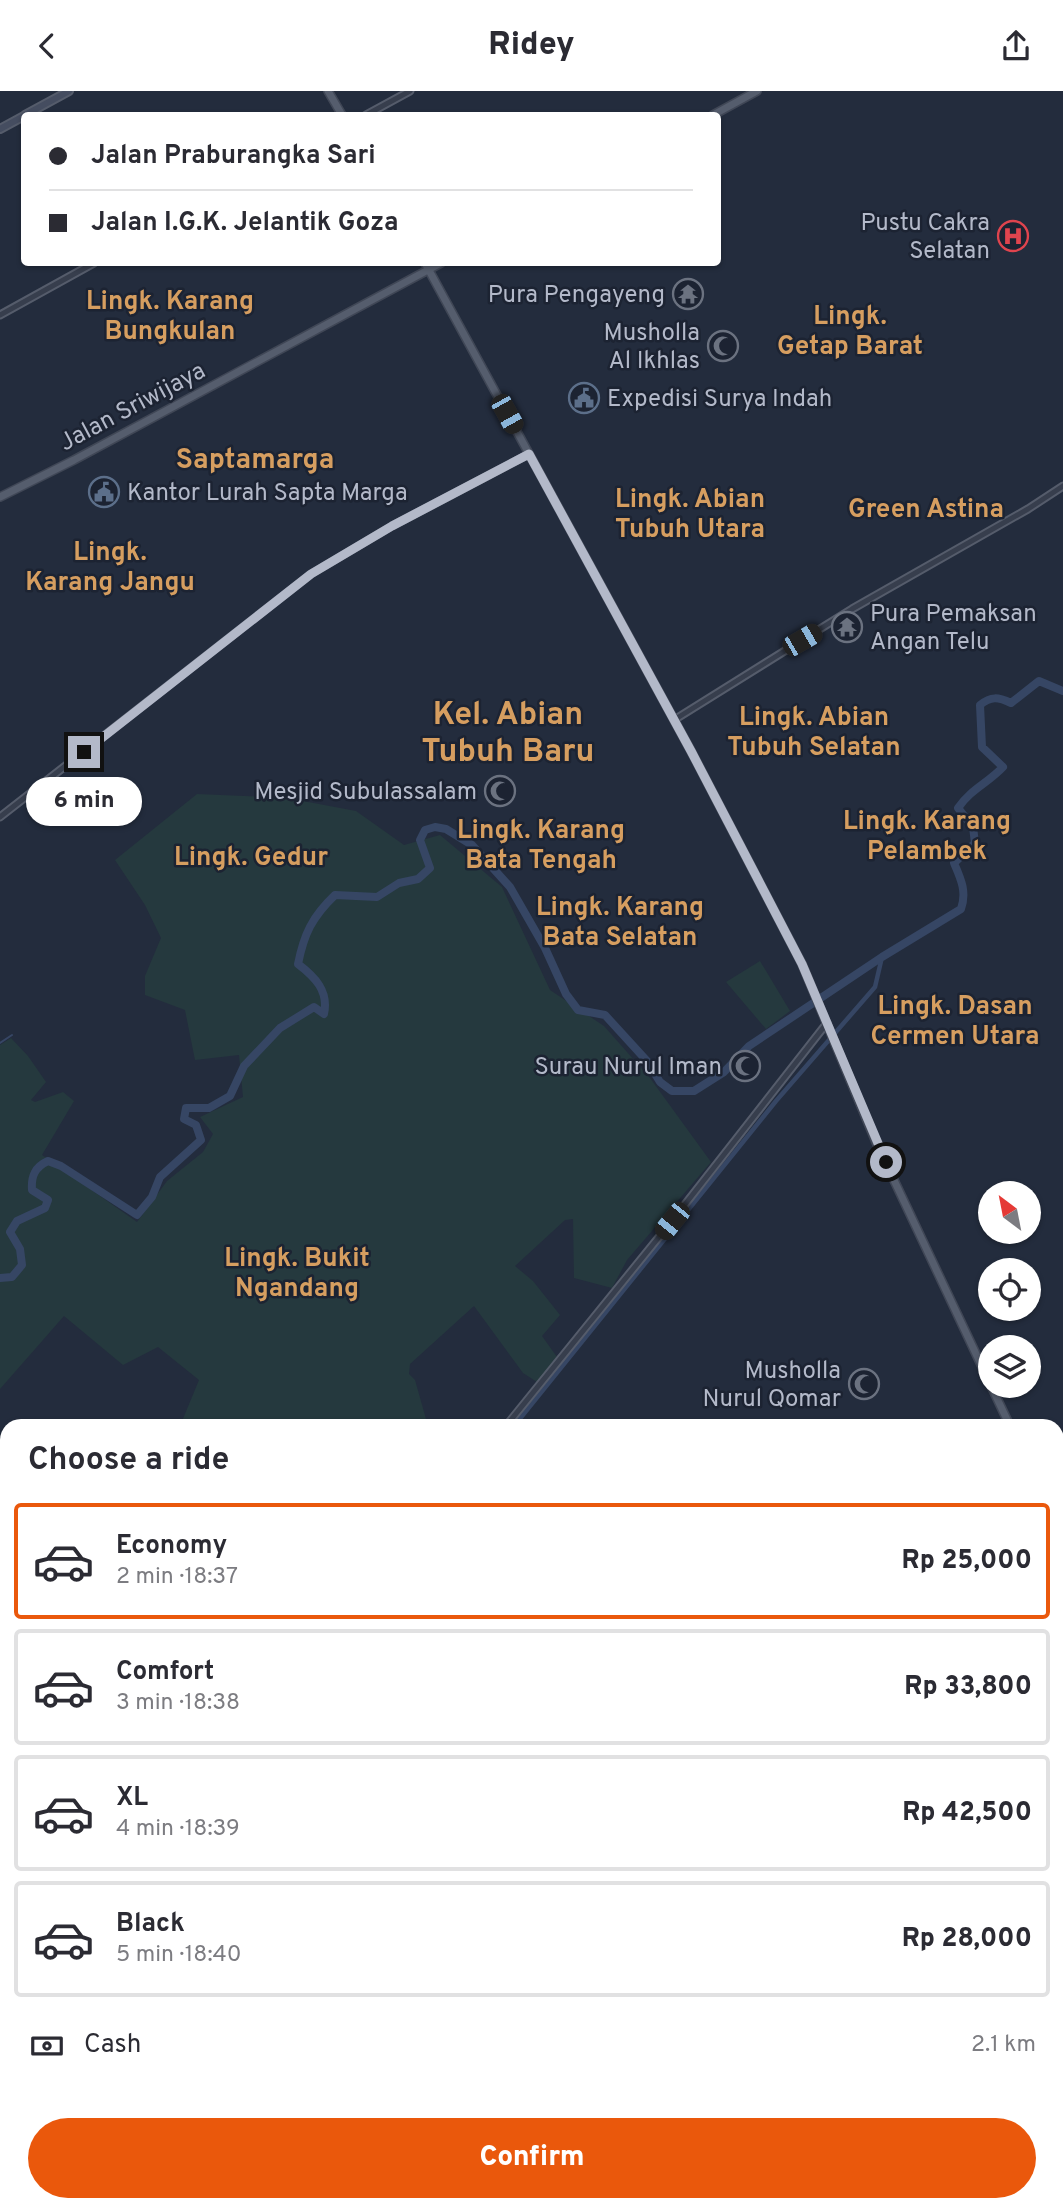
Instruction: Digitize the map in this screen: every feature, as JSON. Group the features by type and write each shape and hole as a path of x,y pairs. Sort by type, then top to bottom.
{"main road":[{"path":"32,112 69,91"},
{"path":"328,91 340,112"},
{"path":"718,112 757,91"},
{"path":"0,129 21,118"},
{"path":"427,266 768,897 817,999 876,1142 1007,1419"},
{"name":"Jalan Sriwijaya","path":"0,497 74,460 427,266"}],"street":[{"path":"372,112 410,91"},
{"path":"0,315 88,266"},
{"path":"0,817 311,574 392,526 529,454"},
{"path":"674,720 852,608 1028,509 1063,486"},
{"path":"512,1419 827,1023"}],"green space":[{"path":"197,794 287,798 356,811 404,845 440,835 502,887 550,990 604,1026 650,1078 711,1162 627,1260 612,1288 574,1278 573,1219 565,1220 515,1266 533,1281 560,1315 542,1336 557,1357 537,1382 523,1373 474,1306 410,1364 409,1374 415,1380 426,1419 183,1419 199,1380 158,1347 123,1365 64,1316 0,1389 0,1045 11,1038 46,1082 31,1100 35,1102 63,1092 74,1101 42,1155 137,1222 167,1181 203,1152 213,1134 200,1117 243,1097 239,1055 195,1060 185,1010 145,995 145,976 161,938 145,905 115,860"},
{"path":"760,961 790,1011 766,1029 726,982"}],"waterway":[{"path":"0,1278 12,1277 22,1265 20,1249 10,1232 17,1221 45,1208 48,1200 32,1190 32,1185 37,1169 48,1161 61,1166 137,1215 152,1197 160,1177 201,1140 196,1125 184,1119 186,1108 209,1108 230,1096 244,1066 280,1028 314,1007 324,1014 324,998 319,985 298,964 306,935 320,911 335,895 377,897 399,883 418,879 430,868 420,840 425,830 435,827 446,829 472,845 510,887 545,948 566,994 578,1010 605,1015 647,1061 660,1082 672,1091 694,1091 724,1072 749,1046 882,957 961,909 963,891 954,863 975,843 973,827 958,808 968,796 1003,767 982,747 980,705 995,698 1011,703 1039,681 1063,691"},
{"path":"520,1419 776,1101 875,987 882,957"},
{"path":"0,1043 12,1035"}],"place":[{"name":"Pustu Cakra Selatan","path":"1013,236"},
{"name":"Pura Pengayeng","path":"688,294"},
{"name":"Musholla Al Ikhlas","path":"723,346"},
{"name":"Expedisi Surya Indah","path":"584,398"},
{"name":"Kantor Lurah Sapta Marga","path":"104,492"},
{"name":"Pura Pemaksan Angan Telu","path":"847,627"},
{"name":"Mesjid Subulassalam","path":"500,791"},
{"name":"Surau Nurul Iman","path":"745,1066"},
{"name":"Musholla Nurul Qomar","path":"864,1384"}],"district":[{"name":"Lingk. Karang Bungkulan","path":"170,315"},
{"name":"Lingk. Getap Barat","path":"850,330"},
{"name":"Saptamarga","path":"255,458"},
{"name":"Green Astina","path":"926,508"},
{"name":"Lingk. Abian Tubuh Utara","path":"690,512"},
{"name":"Lingk. Karang Jangu","path":"110,566"},
{"name":"Lingk. Abian Tubuh Selatan","path":"814,730"},
{"name":"Kel. Abian Tubuh Baru","path":"508,732"},
{"name":"Lingk. Karang Pelambek","path":"927,834"},
{"name":"Lingk. Karang Bata Tengah","path":"541,844"},
{"name":"Lingk. Gedur","path":"251,856"},
{"name":"Lingk. Karang Bata Selatan","path":"620,920"},
{"name":"Lingk. Dasan Cermen Utara","path":"955,1020"},
{"name":"Lingk. Bukit Ngandang","path":"297,1272"}],"route":[{"path":"84,752 311,574 392,526 529,454 691,751 802,964 886,1162"}]}
